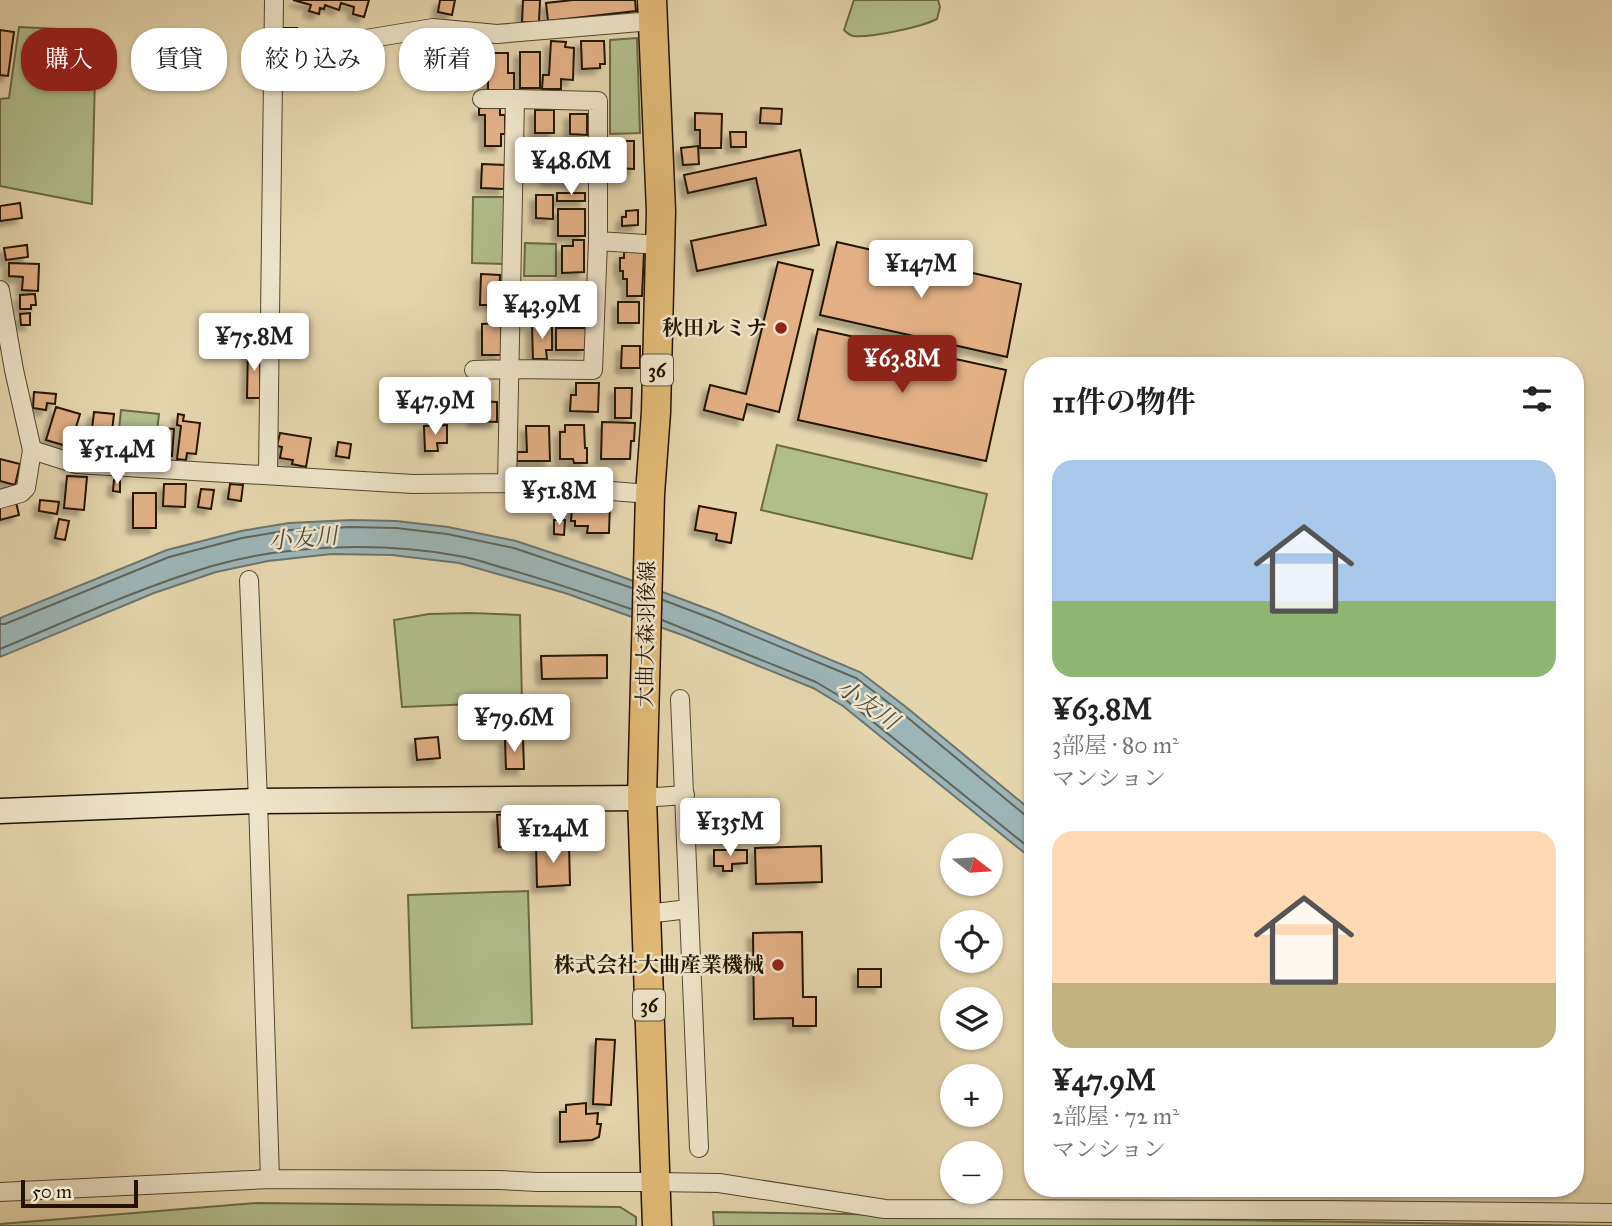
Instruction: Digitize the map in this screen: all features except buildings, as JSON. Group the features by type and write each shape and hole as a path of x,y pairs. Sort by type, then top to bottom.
{"main road":[{"name":"大曲大森羽後線","path":"652,10 662,211 656,412 650,494 642,798 657,1219"}],"street":[{"path":"273,28 274,0"},
{"path":"385,35 433,27 497,34 652,10"},
{"path":"268,475 272,91"},
{"path":"474,370 593,370 598,241 598,101 482,99"},
{"path":"507,483 515,99"},
{"path":"598,241 660,244"},
{"path":"0,290 7,369 32,450 26,488 21,493 0,499"},
{"path":"32,450 76,464 413,484 507,483 650,494"},
{"path":"248,580 270,1179"},
{"path":"680,699 699,1148"},
{"path":"0,811 258,802 642,798 685,795"},
{"path":"646,914 689,909"},
{"path":"0,1192 270,1179 655,1182 719,1183 885,1209 1612,1213"}],"green space":[{"path":"854,0 938,0 940,7 937,19 930,22 883,34 853,36 844,30"},
{"path":"19,27 38,28 21,28 21,91 95,91 92,204 0,186 0,99 9,98"},
{"path":"637,38 640,133 610,134 610,40"},
{"path":"473,197 505,197 504,264 472,263"},
{"path":"525,243 556,244 556,276 524,276"},
{"path":"121,410 159,414 153,464 116,460"},
{"path":"777,445 987,494 972,559 761,510"},
{"path":"429,614 520,615 522,702 402,707 394,620"},
{"path":"528,891 532,1024 412,1028 408,895"},
{"path":"257,1203 620,1207 636,1217 636,1226 0,1226"},
{"path":"713,1212 1612,1226 714,1226"}],"water":[{"name":"小友川","path":"351,520 396,521 448,527 516,541 716,612 860,672 906,707 1024,804 1024,853 843,706 813,688 685,636 565,593 459,563 392,555 332,554 268,561 216,572 154,593 0,657 0,618 167,550 241,531 289,523"}],"place":[{"name":"秋田ルミナ","path":"781,328"},
{"name":"株式会社大曲産業機械","path":"778,965"}]}
